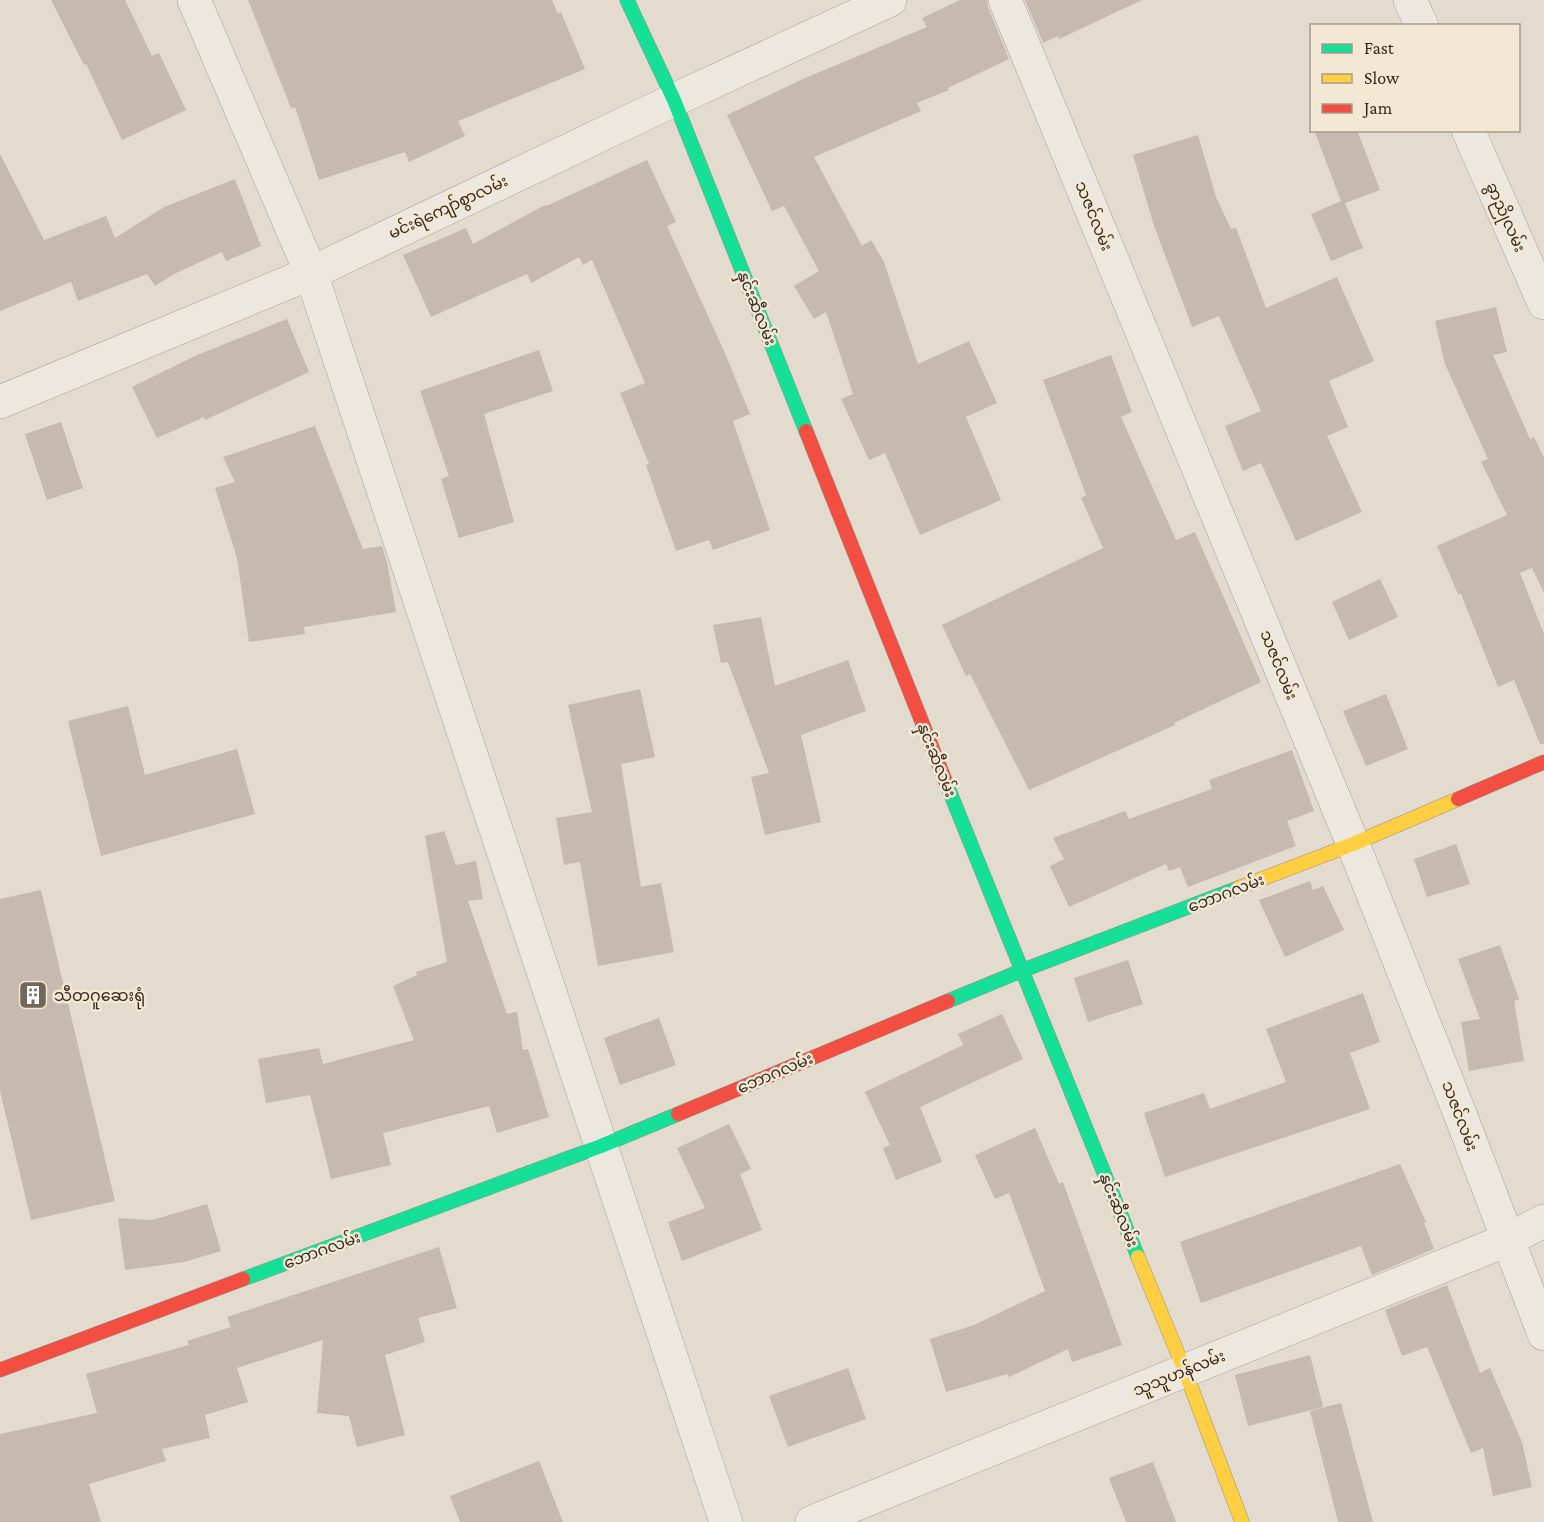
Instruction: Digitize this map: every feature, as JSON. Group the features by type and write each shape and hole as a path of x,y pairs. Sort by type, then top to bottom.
{"street":[{"path":"194,0 311,273 726,1522"},
{"name":"နှင်းဆီလမ်း","path":"627,0 674,100 1021,971 1185,1371 1242,1522"},
{"name":"မင်းရဲကျော်စွာလမ်း","path":"0,402 311,273 890,0"},
{"name":"သဇင်လမ်း","path":"1005,0 1353,844 1544,1334"},
{"path":"1410,0 1421,24"},
{"name":"ခွာညိုလမ်း","path":"1469,132 1544,303"},
{"name":"ဘောဂလမ်း","path":"0,1370 601,1146 1021,971 1353,844 1544,762"},
{"name":"သူသူဟန်လမ်း","path":"812,1522 1507,1240 1544,1221"}],"building":[{"path":"51,0 125,0 152,56 159,53 186,110 122,140 86,64 84,65"},
{"path":"248,0 552,0 558,14 561,12 585,69 458,121 465,136 409,162 405,152 319,180 295,107 291,108"},
{"path":"960,0 987,0 1009,59 948,88 949,90 917,103 921,111 814,157 862,246 871,240 884,262 918,364 969,341 997,403 966,417 1001,500 920,535 885,453 869,460 841,399 853,394 826,312 814,319 794,286 819,271 784,206 772,211 727,115 803,79 927,27 922,18"},
{"path":"1025,0 1142,0 1059,39 1058,36 1043,43"},
{"path":"1315,132 1358,132 1380,190 1345,203 1363,248 1331,261 1311,214 1341,201"},
{"path":"1198,135 1216,197 1231,229 1236,228 1266,308 1337,277 1374,361 1329,381 1348,427 1327,436 1362,512 1296,541 1261,463 1243,471 1225,426 1261,411 1219,316 1192,327 1154,226 1133,155"},
{"path":"0,154 44,240 106,216 115,238 164,207 235,179 261,246 226,261 222,252 174,274 155,286 147,274 78,301 71,282 0,311"},
{"path":"647,160 676,222 667,226 750,414 733,421 770,530 713,550 709,540 676,551 646,465 649,464 620,393 645,383 592,260 583,265 579,257 531,283 527,274 431,317 403,255 466,228 473,244 545,205"},
{"path":"1496,307 1507,352 1493,355 1530,439 1534,437 1544,458 1544,593 1532,568 1520,573 1544,634 1544,744 1540,744 1514,680 1498,687 1461,594 1458,594 1437,546 1507,515 1481,462 1488,459 1445,364 1435,321"},
{"path":"287,319 309,372 205,420 204,417 157,438 132,387 197,355"},
{"path":"539,350 553,391 484,414 514,522 459,538 441,479 449,476 420,391"},
{"path":"1111,355 1132,412 1121,417 1176,540 1195,532 1261,682 1174,723 1175,725 1029,790 970,674 966,676 942,625 1103,548 1081,498 1086,495 1043,380"},
{"path":"61,422 83,488 47,500 25,434"},
{"path":"315,426 363,549 382,546 396,612 304,627 305,634 249,642 237,558 215,488 235,482 223,457"},
{"path":"1380,579 1398,617 1349,640 1332,602"},
{"path":"761,617 775,686 848,660 866,711 801,735 821,822 765,835 751,777 769,773 728,662 721,663 713,625"},
{"path":"640,689 655,757 621,764 641,887 661,883 674,952 598,966 580,862 564,865 556,818 592,812 568,705"},
{"path":"1386,694 1408,749 1366,766 1343,711"},
{"path":"128,706 145,775 237,749 255,814 101,856 68,721"},
{"path":"1292,750 1314,811 1287,821 1296,846 1188,887 1180,867 1169,871 1166,864 1069,907 1050,866 1064,859 1053,838 1125,811 1129,819 1212,789 1209,780"},
{"path":"444,831 456,865 476,861 483,899 468,901 507,1014 517,1012 523,1050 528,1049 549,1117 497,1133 489,1106 383,1133 391,1165 331,1179 310,1095 266,1103 258,1059 319,1048 323,1064 414,1040 393,986 417,975 416,972 447,962 425,836"},
{"path":"1456,844 1470,884 1427,897 1414,859"},
{"path":"1310,881 1313,890 1323,886 1344,930 1285,957 1259,900"},
{"name":"သီတဂူဆေးရုံ","path":"41,890 115,1201 31,1220 0,1091 0,899"},
{"path":"1500,945 1519,999 1514,1001 1524,1061 1469,1071 1461,1022 1480,1019 1458,959"},
{"path":"1128,960 1143,1004 1088,1022 1074,978"},
{"path":"1363,993 1380,1042 1350,1053 1370,1109 1165,1177 1144,1113 1204,1093 1210,1109 1286,1082 1266,1029"},
{"path":"1002,1014 1023,1059 920,1107 942,1162 896,1180 883,1148 890,1145 865,1092 963,1045 958,1034"},
{"path":"659,1018 676,1065 620,1085 604,1038"},
{"path":"729,1124 751,1169 740,1174 762,1230 682,1261 668,1222 705,1208 677,1148"},
{"path":"1035,1128 1059,1184 1063,1182 1122,1345 1072,1362 1068,1349 1009,1377 1007,1374 946,1392 930,1339 974,1325 1045,1291 1009,1193 995,1199 975,1155"},
{"path":"1400,1164 1426,1222 1424,1223 1434,1249 1372,1275 1361,1246 1201,1303 1180,1242"},
{"path":"207,1204 221,1251 184,1262 125,1270 118,1218 152,1220"},
{"path":"439,1247 457,1308 418,1318 425,1342 385,1355 405,1435 357,1447 349,1416 317,1413 323,1340 237,1368 248,1402 205,1415 210,1438 162,1449 166,1461 89,1484 101,1522 0,1522 0,1434 97,1413 86,1374 189,1345 187,1341 231,1327 227,1317"},
{"path":"1447,1285 1480,1373 1490,1368 1522,1442 1532,1487 1493,1496 1483,1448 1471,1453 1427,1347 1402,1356 1385,1310"},
{"path":"1310,1355 1323,1407 1248,1426 1235,1375"},
{"path":"848,1368 866,1419 788,1447 769,1396"},
{"path":"1341,1403 1373,1522 1338,1522 1310,1411"},
{"path":"539,1461 563,1522 460,1522 450,1496"},
{"path":"1153,1462 1176,1522 1126,1522 1109,1478"}],"traffic: fast":[{"path":"627,0 674,100 806,431"},
{"path":"947,785 1138,1257"},
{"path":"948,1001 1238,888"},
{"path":"243,1279 601,1146 678,1114"}],"traffic: slow":[{"path":"1238,888 1353,844 1458,799"},
{"path":"1138,1257 1185,1371 1242,1522"}],"traffic: jam":[{"path":"806,431 947,785"},
{"path":"1458,799 1544,762"},
{"path":"678,1114 948,1001"},
{"path":"0,1370 243,1279"}],"place":[{"name":"သီတဂူဆေးရုံ","path":"33,995"}]}
